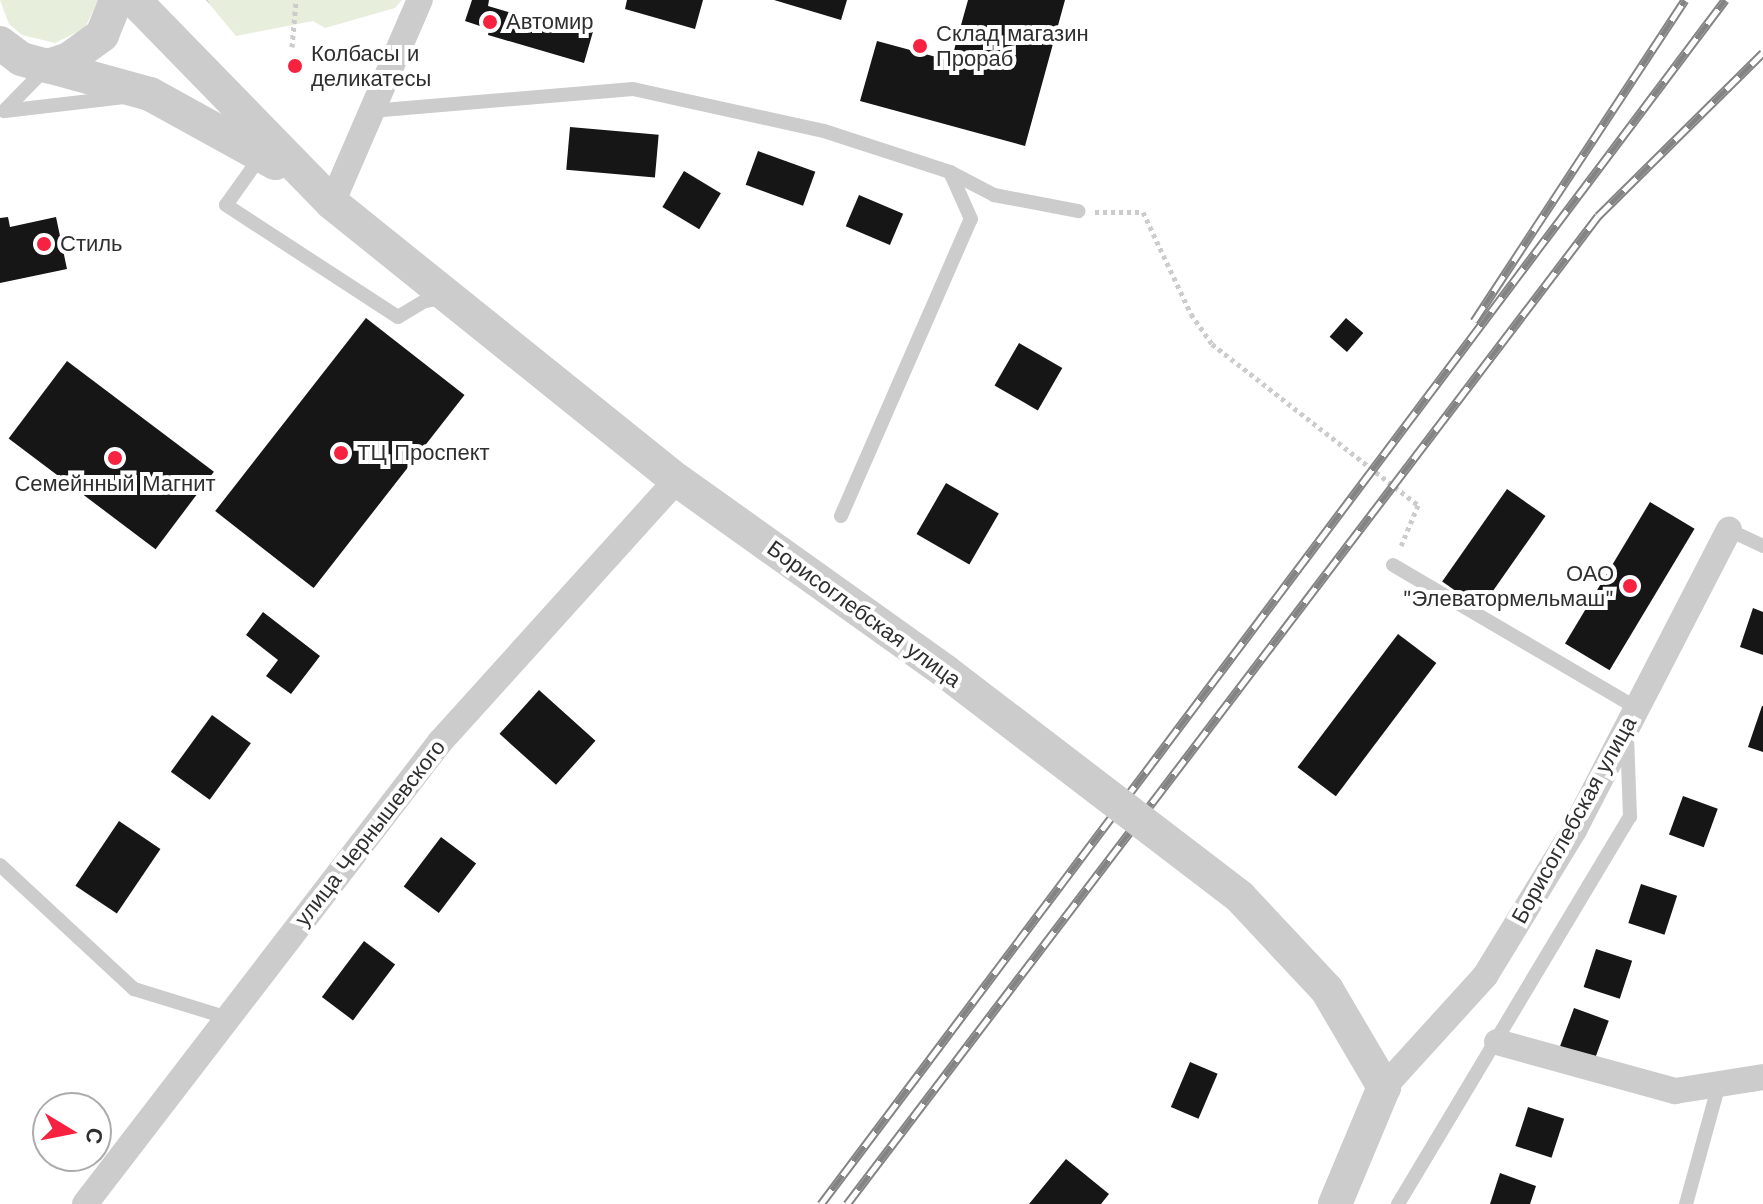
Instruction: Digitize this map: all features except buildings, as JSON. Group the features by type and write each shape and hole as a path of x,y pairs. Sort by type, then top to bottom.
{"street":[{"path":"17,56 69,59 102,35 116,0"},
{"path":"134,0 303,178"},
{"path":"332,203 420,0"},
{"path":"17,56 150,94 303,178"},
{"name":"Борисоглебская улица","path":"303,178 677,480 946,672 1240,897 1327,990 1384,1087"},
{"name":"улица Чернышевского","path":"85,1204 440,742 677,480"},
{"name":"Борисоглебская улица","path":"1335,1204 1384,1087 1485,976 1574,830 1729,530"},
{"path":"1497,1042 1675,1091 1763,1077"}],"lane":[{"path":"17,56 2,112 150,94"},
{"path":"371,111 633,89 824,131 950,172 994,195 1078,211"},
{"path":"262,155 226,205 398,317 425,301 450,297"},
{"path":"841,516 971,219 950,172"},
{"path":"1729,530 1763,546"},
{"path":"1393,565 1632,718 1630,817 1398,1204"},
{"path":"0,865 134,989 228,1018"},
{"path":"1686,1204 1719,1084"}],"path":[{"path":"292,47 296,0"},
{"path":"1078,211 1143,212 1191,314 1212,344 1418,505 1393,565"}],"green space":[{"path":"0,0 98,0 85,28 55,43 22,35 9,24"},
{"path":"206,0 402,0 395,8 325,28 313,21 236,36"}],"railway":[{"path":"1474,321 1685,0"},
{"path":"821,1204 1725,0"},
{"path":"847,1204 1598,216 1763,53"}],"place":[{"name":"Автомир","path":"490,22"},
{"name":"Склад магазин Прораб","path":"920,46"},
{"name":"Колбасы и деликатесы","path":"295,66"},
{"name":"Стиль","path":"44,244"},
{"name":"ТЦ Проспект","path":"341,453"},
{"name":"Семейнный Магнит","path":"115,458"},
{"name":"ОАО \"Элеватормельмаш\"","path":"1630,586"}]}
